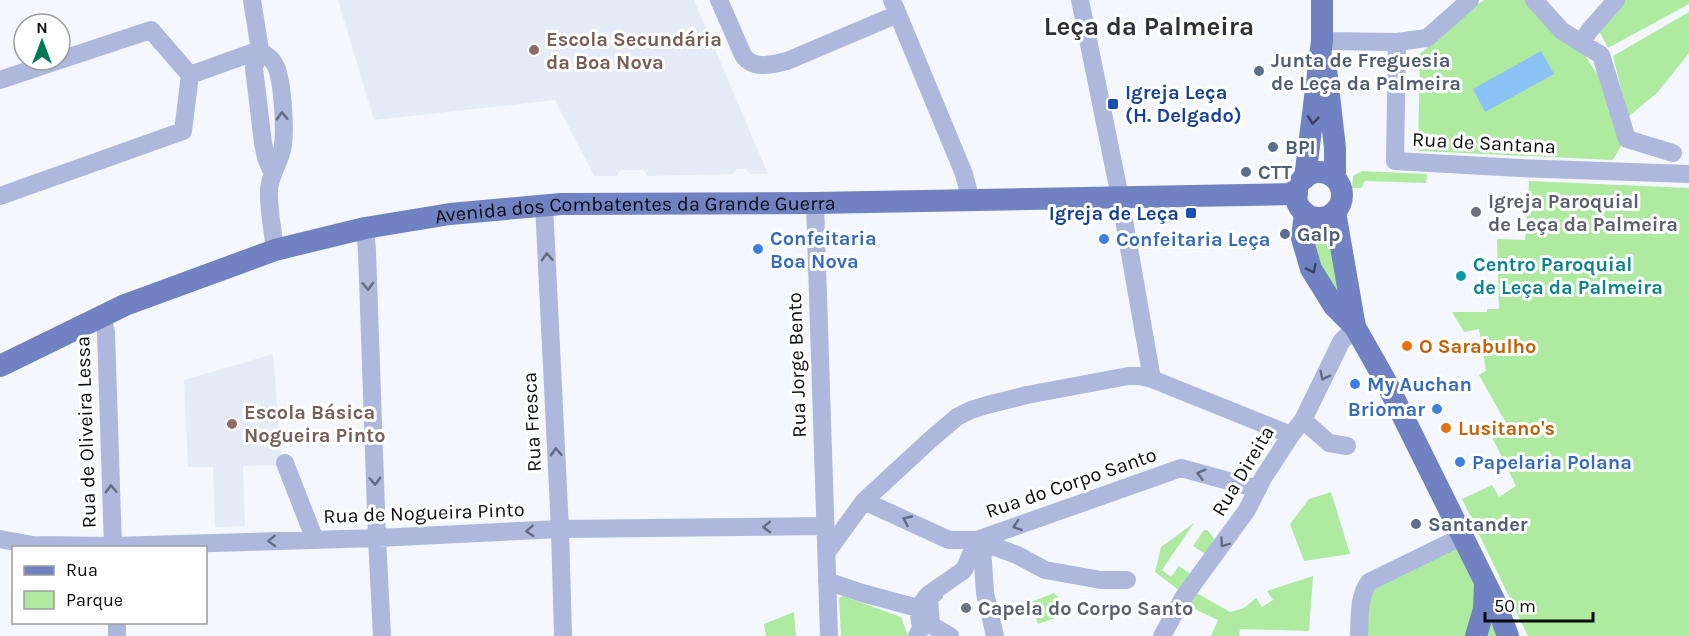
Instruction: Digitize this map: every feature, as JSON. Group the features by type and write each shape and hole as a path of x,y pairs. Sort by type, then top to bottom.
{"main road":[{"path":"1322,0 1322,41 1302,195 1302,238 1311,269 1334,306 1355,327 1394,398 1496,604 1508,636"},
{"path":"1322,41 1331,97 1335,177 1340,186 1341,198 1335,212 1355,327"},
{"path":"1335,177 1323,172 1310,174 1302,195 1310,216 1323,218 1335,212"},
{"name":"Avenida dos Combatentes da Grande Guerra","path":"0,366 102,315 275,250 364,228 450,214 544,205 1302,195"},
{"path":"1476,636 1485,609 1485,583"}],"street":[{"path":"252,0 260,50 254,68 263,143 272,172 269,191 275,250"},
{"path":"720,0 743,55 748,62 758,65 787,61 895,7 964,174 970,201"},
{"path":"1080,0 1120,197 1152,379"},
{"path":"1322,41 1397,42 1427,38 1470,0"},
{"path":"1534,0 1556,25 1601,55 1627,139 1673,153"},
{"path":"1582,43 1589,31 1616,0"},
{"path":"0,196 183,131 190,75 151,30 72,56"},
{"name":"Rua de Santana","path":"1397,42 1395,161 1689,174"},
{"path":"190,75 260,50"},
{"path":"0,80 24,72"},
{"name":"Rua Jorge Bento","path":"815,203 825,526"},
{"name":"Rua Fresca","path":"544,205 563,636"},
{"path":"364,228 367,251 382,636"},
{"name":"Rua de Oliveira Lessa","path":"102,315 106,332 113,546"},
{"name":"Rua Direita","path":"1162,636 1183,598 1247,510 1291,435 1303,420 1341,342 1355,327"},
{"path":"827,552 864,501 957,417 971,410 1028,395 1128,376 1139,376 1152,379 1291,435"},
{"path":"1303,420 1329,443 1347,446"},
{"path":"285,463 315,540"},
{"name":"Rua do Corpo Santo","path":"918,608 928,595 964,570 977,540 1181,468 1258,489"},
{"path":"864,501 949,540 977,540 1017,555 1045,570 1101,580 1127,580"},
{"path":"825,526 829,636"},
{"name":"Rua de Nogueira Pinto","path":"142,546 560,529 825,526"},
{"path":"1359,636 1362,597 1369,582 1463,536"},
{"name":"Rua de Nogueira Pinto","path":"0,539 33,545 73,546"},
{"path":"950,636 931,625 929,597 951,588 973,570 982,547 985,593 995,636"},
{"path":"827,581 918,608 919,632"}],"shaded area":[{"name":"Escola Secundária da Boa Nova","path":"338,0 694,0 768,174 750,174 746,169 737,169 732,174 648,176 643,170 621,170 616,176 594,176 555,100 374,120"},
{"name":"Escola Básica Nogueira Pinto","path":"273,354 282,465 243,466 245,526 215,527 213,467 188,467 184,380"}],"green space":[{"path":"1484,0 1531,0 1580,48 1598,75 1621,146 1613,160 1420,151 1418,149 1420,54"},
{"path":"1625,0 1689,0 1689,4 1608,48 1597,27"},
{"path":"1689,12 1689,53 1657,93 1628,117 1613,56"},
{"path":"1362,171 1427,174 1426,183 1365,181 1361,188 1352,188 1353,176"},
{"path":"1529,181 1689,188 1689,636 1528,636 1462,499 1492,485 1499,497 1516,486 1490,433 1507,425 1479,375 1486,371 1479,329 1464,332 1452,312 1487,312 1487,309 1499,309 1497,239 1525,240"},
{"path":"1311,216 1323,218 1330,216 1351,302 1311,269"},
{"path":"1331,492 1350,554 1304,561 1290,524 1309,499"},
{"path":"1194,523 1162,570 1171,577 1179,566 1193,576 1181,592 1155,572 1161,547"},
{"path":"1204,530 1207,530 1217,542 1207,555 1193,546"},
{"path":"1463,536 1519,636 1359,636 1362,597"},
{"path":"1313,576 1309,631 1240,629 1239,636 1211,636 1218,620 1184,604 1193,591 1230,612 1244,608 1256,598 1262,607 1273,600 1267,591"},
{"path":"1054,593 1065,606 1067,614 1038,624 1031,602"},
{"path":"843,596 901,617 908,636 841,636 839,598"},
{"path":"794,612 796,636 766,636 764,624"}],"water":[{"path":"1541,51 1554,74 1485,112 1473,89"}],"place":[{"name":"Escola Secundária da Boa Nova","path":"534,50"},
{"name":"Junta de Freguesia de Leça da Palmeira","path":"1259,71"},
{"name":"Igreja Leça (H. Delgado)","path":"1113,104"},
{"name":"BPI","path":"1273,147"},
{"name":"CTT","path":"1246,172"},
{"name":"Igreja Paroquial de Leça da Palmeira","path":"1476,212"},
{"name":"Igreja de Leça","path":"1191,213"},
{"name":"Galp","path":"1285,234"},
{"name":"Confeitaria Leça","path":"1104,239"},
{"name":"Confeitaria Boa Nova","path":"758,249"},
{"name":"Centro Paroquial de Leça da Palmeira","path":"1461,276"},
{"name":"O Sarabulho","path":"1407,346"},
{"name":"My Auchan","path":"1355,384"},
{"name":"Briomar","path":"1437,409"},
{"name":"Escola Básica Nogueira Pinto","path":"232,424"},
{"name":"Lusitano's","path":"1446,428"},
{"name":"Papelaria Polana","path":"1460,462"},
{"name":"Santander","path":"1416,524"},
{"name":"Capela do Corpo Santo","path":"966,608"}],"district":[{"name":"Leça da Palmeira","path":"1149,26"}]}
